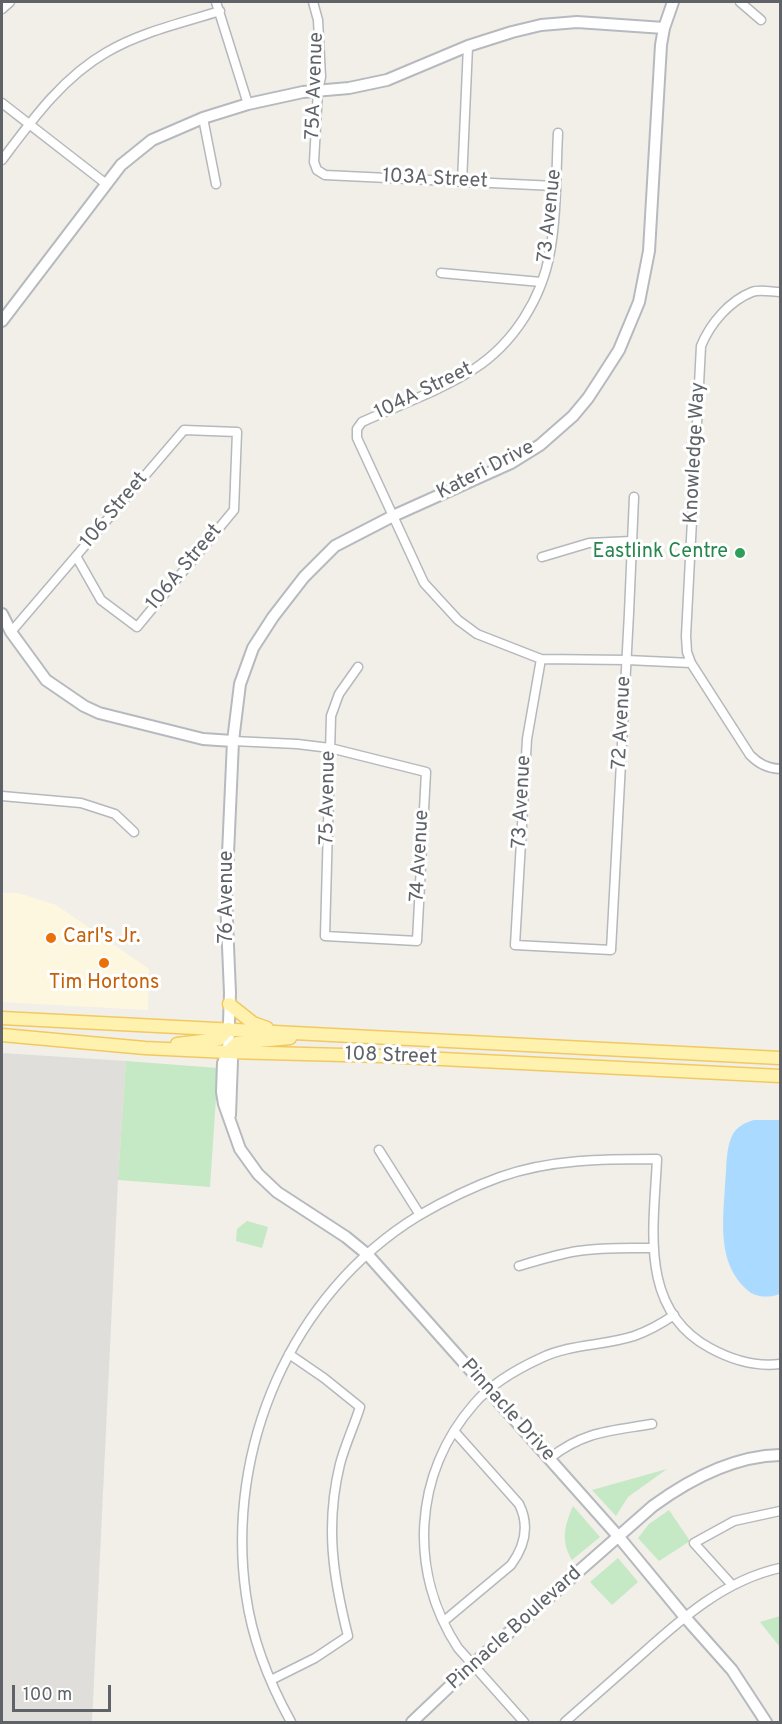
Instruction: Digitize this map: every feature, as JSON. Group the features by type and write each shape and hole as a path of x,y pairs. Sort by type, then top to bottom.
{"main road":[{"path":"229,1004 253,1023 264,1028 295,1033"},
{"name":"108 Street","path":"2,1018 780,1058"},
{"path":"124,1046 177,1044 219,1039 229,1029"},
{"path":"228,1052 237,1043 289,1039 295,1033"},
{"name":"108 Street","path":"2,1035 124,1046 228,1052 382,1056 780,1076"}],"street":[{"path":"2,9 10,2"},
{"path":"216,2 248,104"},
{"name":"75A Avenue","path":"313,2 318,20 321,77 318,90 314,162 317,170"},
{"name":"Kateri Drive","path":"233,741 240,684 253,648 273,616 304,577 335,546 393,516 511,463 540,445 573,416 619,350 639,302 649,251 660,56 664,28 673,2"},
{"path":"740,2 761,20"},
{"path":"2,160 29,123 71,77 106,52 135,38 220,12"},
{"path":"2,321 105,183 121,165 152,140 203,118 248,104 303,92 349,88 387,80 468,46 512,32 577,22 664,28"},
{"path":"462,182 468,46"},
{"path":"2,103 105,183"},
{"path":"203,118 216,184"},
{"name":"73 Avenue","path":"516,329 542,282 548,262 552,243 558,133"},
{"name":"103A Street","path":"317,170 325,175 555,186"},
{"path":"441,273 542,282"},
{"name":"Knowledge Way","path":"780,292 754,291 739,299 723,312 706,334 701,346 686,636 687,652 691,663 750,756 759,764 772,769 780,769"},
{"name":"104A Street","path":"393,516 357,438 357,429 362,422 443,386 476,368 516,329"},
{"name":"106 Street","path":"11,632 184,430 237,432 234,510"},
{"name":"72 Avenue","path":"611,950 634,497"},
{"name":"106A Street","path":"76,556 101,600 137,627 234,510"},
{"path":"393,516 424,583 458,620 477,633 541,659 691,663"},
{"path":"542,557 589,543 631,542"},
{"path":"2,614 11,632 46,680 99,713 203,740 297,744 330,748"},
{"name":"73 Avenue","path":"541,659 527,739 515,945 611,950"},
{"name":"75 Avenue","path":"358,667 339,694 331,716 325,936 417,941"},
{"name":"76 Avenue","path":"228,1052 226,899 233,741"},
{"name":"74 Avenue","path":"330,748 426,772 417,941"},
{"path":"2,796 81,803 115,814 134,832"},
{"name":"Pinnacle Drive","path":"228,1052 232,1060 230,1122 240,1149 252,1167 288,1200 351,1241 368,1255 618,1536 732,1670 766,1722"},
{"path":"379,1150 420,1215"},
{"path":"291,1722 271,1680 257,1641 246,1597 241,1541 242,1521 248,1469 259,1424 274,1383 317,1310 339,1283 368,1255 420,1215 502,1176 534,1168 598,1158 657,1159 653,1248 657,1279 674,1315 689,1333 704,1345 723,1355 743,1362 780,1364"},
{"path":"519,1266 579,1251 608,1248 653,1248"},
{"path":"524,1722 472,1665 451,1636 444,1621 427,1573 424,1544 430,1484 454,1431 474,1404 489,1390 519,1369 571,1348 632,1337 658,1326 674,1315"},
{"path":"271,1680 315,1658 348,1636 335,1580 331,1525 340,1463 360,1407 289,1354"},
{"path":"550,1458 584,1436 652,1424"},
{"path":"444,1621 511,1565 519,1553 525,1533 524,1514 519,1504 454,1431"},
{"name":"Pinnacle Boulevard","path":"412,1722 472,1665 618,1536 670,1494 715,1469 744,1460 780,1455"},
{"path":"732,1585 694,1543 734,1521 780,1510"},
{"path":"565,1722 684,1616 732,1585 780,1568"}],"shaded area":[{"path":"2,893 18,893 56,905 149,969 148,1010 2,1002"},
{"path":"2,1053 126,1061 118,1180 92,1722 2,1722"}],"green space":[{"path":"126,1061 218,1068 210,1187 118,1180"},
{"path":"247,1221 268,1227 262,1248 236,1241 237,1229"},
{"path":"667,1469 628,1497 616,1516 592,1490"},
{"path":"573,1506 600,1537 572,1560 566,1546 565,1533"},
{"path":"669,1510 690,1541 659,1561 638,1538 649,1524"},
{"path":"618,1558 638,1582 612,1605 590,1582"},
{"path":"780,1616 780,1647 760,1622"}],"water":[{"path":"754,1120 780,1120 780,1294 771,1296 754,1294 746,1289 730,1266 724,1240 724,1199 730,1143 737,1129"}],"place":[{"name":"Eastlink Centre","path":"740,553"},
{"name":"Carl's Jr.","path":"51,938"},
{"name":"Tim Hortons","path":"104,963"}]}
